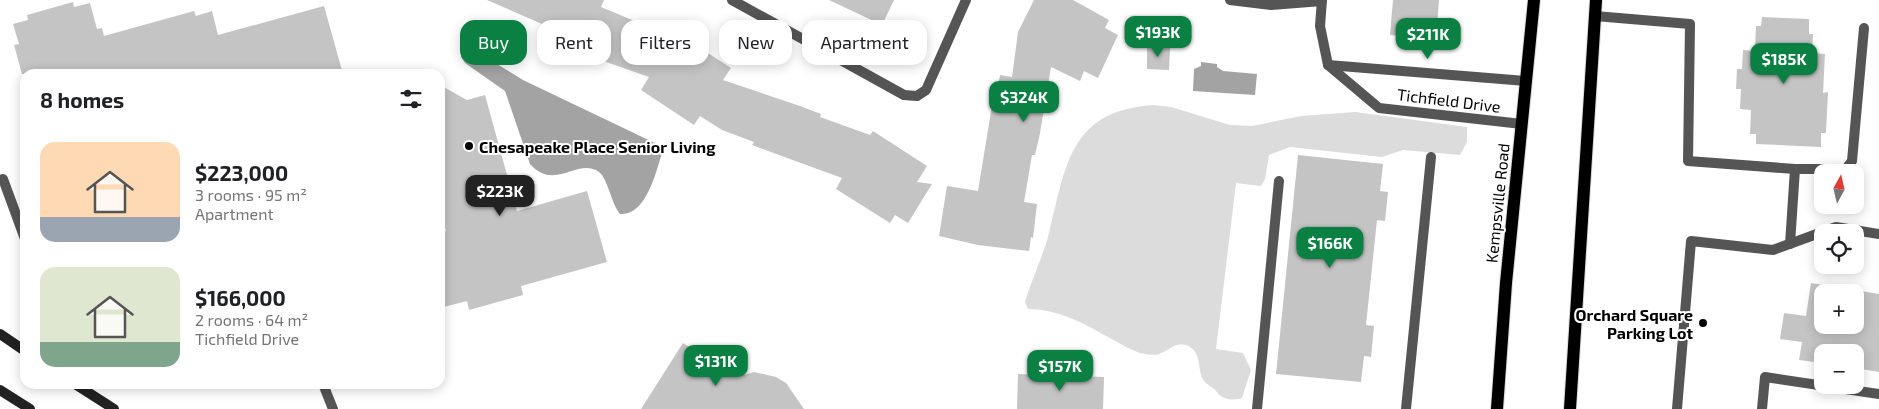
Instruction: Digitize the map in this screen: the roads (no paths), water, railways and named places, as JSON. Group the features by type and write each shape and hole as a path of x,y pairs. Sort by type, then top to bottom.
{"main road":[{"name":"Kempsville Road","path":"1497,409 1506,283 1534,0"},
{"path":"1570,409 1596,0"},
{"path":"0,334 20,348"},
{"path":"83,389 114,409"},
{"path":"0,390 30,409"}],"street":[{"path":"732,0 904,95 917,96 926,90 966,0"},
{"path":"1230,0 1271,5 1322,0 1320,26 1328,65"},
{"path":"1595,16 1690,24 1688,161 1795,169 1846,169 1852,161 1864,28"},
{"name":"Tichfield Drive","path":"1328,65 1526,81"},
{"name":"Tichfield Drive","path":"1328,65 1379,108 1522,124"},
{"path":"1406,409 1431,157"},
{"path":"1790,244 1795,169"},
{"path":"3,179 20,225"},
{"path":"1256,409 1279,181"},
{"path":"1677,409 1691,240 1773,250 1836,227 1879,234"},
{"path":"1762,409 1765,377 1879,394"},
{"path":"325,389 333,409"}],"place":[{"name":"Chesapeake Place Senior Living","path":"469,146"},
{"name":"Orchard Square Parking Lot","path":"1703,323"}]}
